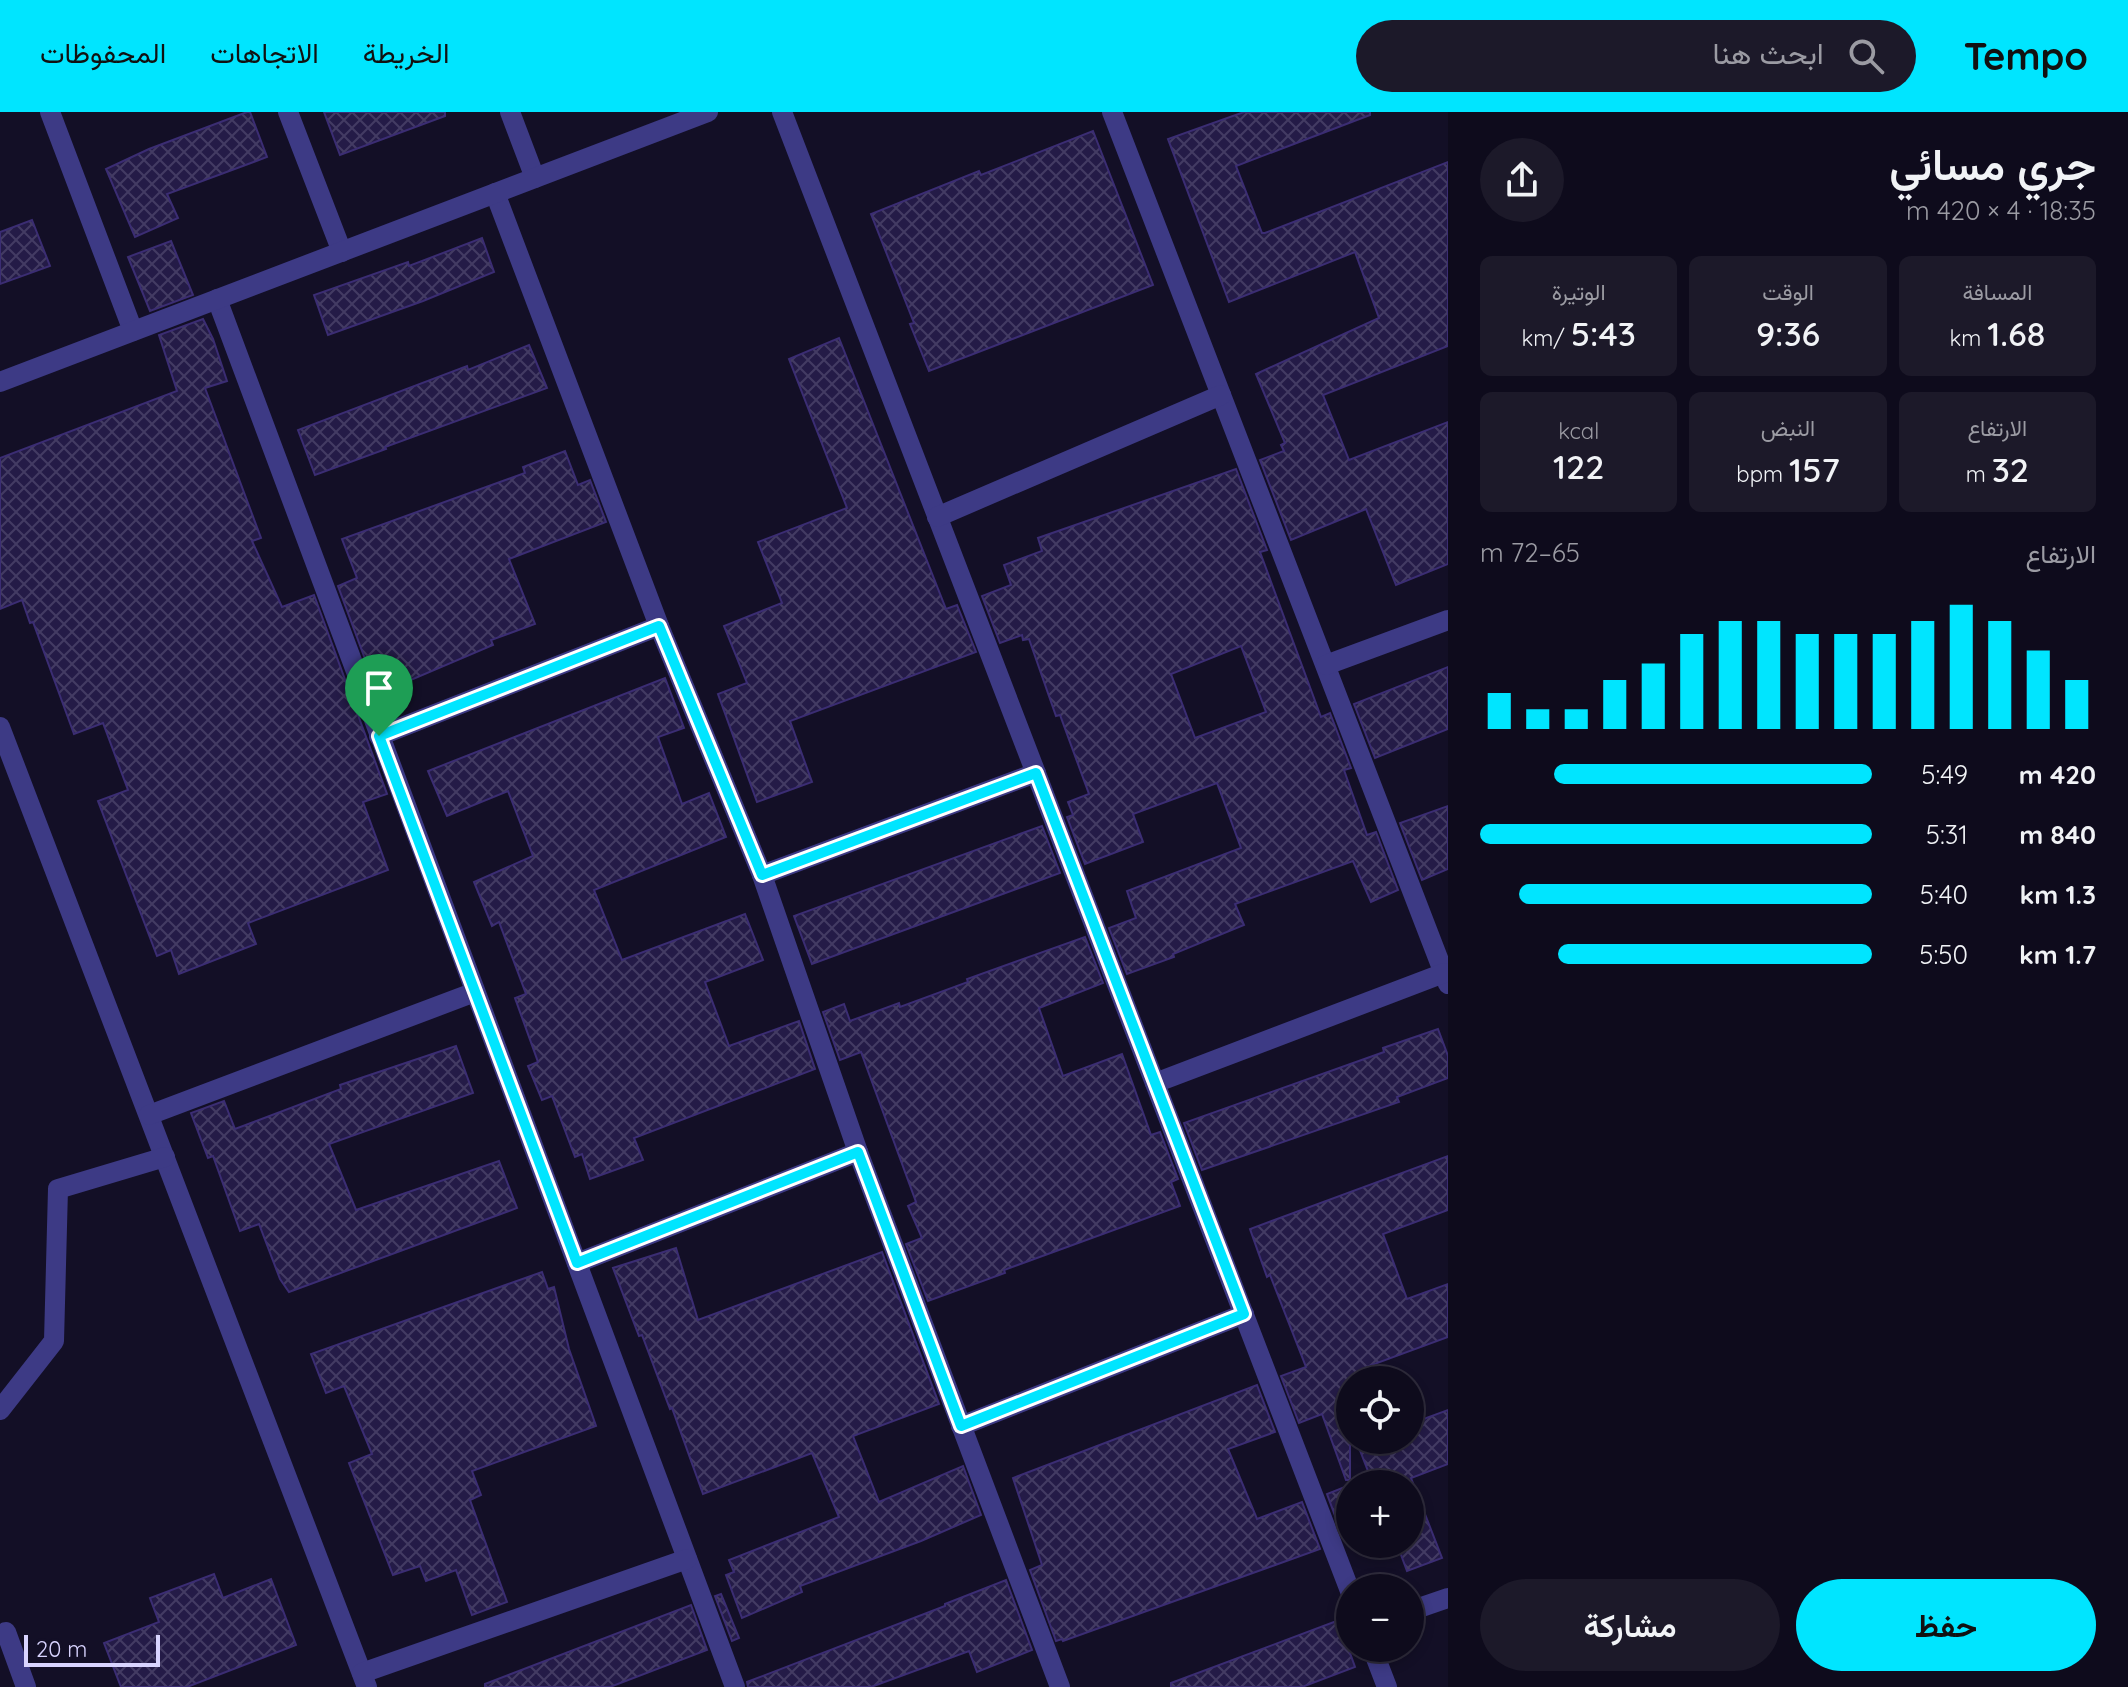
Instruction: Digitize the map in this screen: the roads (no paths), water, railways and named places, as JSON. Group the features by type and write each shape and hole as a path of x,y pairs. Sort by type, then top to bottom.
{"street":[{"path":"50,112 133,331"},
{"path":"288,112 342,252"},
{"path":"510,112 535,178"},
{"path":"0,382 708,112"},
{"path":"782,112 1343,1574"},
{"path":"1112,112 1446,978 1155,1083"},
{"path":"495,193 659,626 762,875 858,1152 1060,1687"},
{"path":"217,299 735,1687"},
{"path":"937,517 1221,395"},
{"path":"1326,665 1448,620"},
{"path":"379,736 659,626"},
{"path":"0,727 365,1680 687,1559"},
{"path":"762,875 1036,773"},
{"path":"149,1115 475,992"},
{"path":"577,1263 858,1152"},
{"path":"0,1410 54,1341 58,1189 165,1157"},
{"path":"961,1426 1244,1314"},
{"path":"1424,1606 1448,1598"},
{"path":"6,1632 26,1687"},
{"path":"1377,1662 1387,1687"}]}
